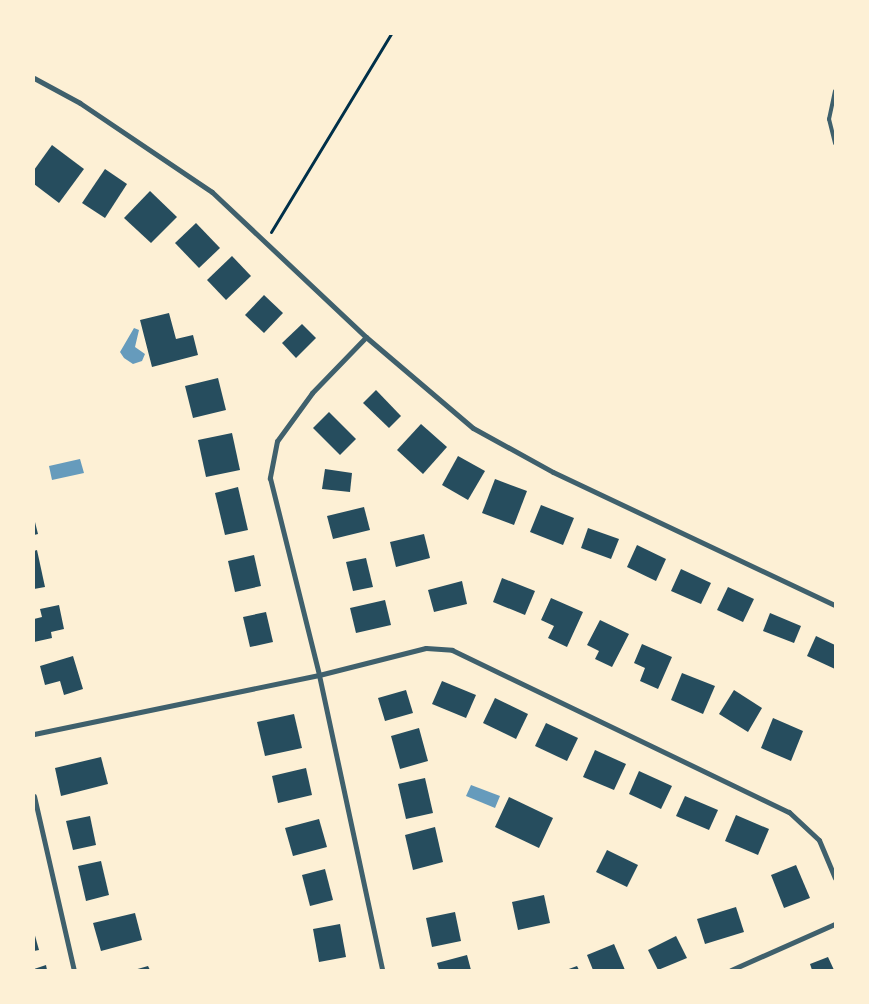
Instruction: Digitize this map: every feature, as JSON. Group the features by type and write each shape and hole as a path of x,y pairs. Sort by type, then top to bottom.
{"street":[{"path":"34,78 80,103 212,192 366,337 473,428 553,472 835,605"},
{"path":"366,337 312,393 277,441 270,478 319,675 382,970"},
{"path":"34,734 319,675 426,648 452,650 789,812 819,840 835,878"},
{"path":"34,796 74,970"},
{"path":"731,970 835,924"}],"lane":[{"path":"835,91 829,119 835,143"}],"path":[{"path":"265,242 391,34"}],"water":[{"path":"134,328 139,330 135,347 145,354 142,361 133,364 124,358 120,352"},
{"path":"80,459 84,473 52,480 49,466"},
{"path":"471,785 500,796 495,808 466,796"}],"building":[{"path":"52,145 84,169 59,203 34,184 34,170"},
{"path":"105,169 127,184 105,218 82,203"},
{"path":"150,191 177,217 151,243 124,218"},
{"path":"196,223 220,248 199,268 175,243"},
{"path":"232,256 251,276 226,300 207,280"},
{"path":"264,295 283,313 264,333 245,315"},
{"path":"169,313 176,339 193,335 198,355 152,367 140,320"},
{"path":"302,324 316,338 296,358 282,343"},
{"path":"218,378 226,410 193,418 185,386"},
{"path":"376,390 401,416 389,428 363,403"},
{"path":"329,412 356,439 340,455 313,428"},
{"path":"421,424 447,447 423,474 397,450"},
{"path":"232,433 240,470 206,477 198,440"},
{"path":"458,456 485,471 468,500 442,485"},
{"path":"325,469 352,473 350,492 322,489"},
{"path":"495,479 527,491 514,525 482,513"},
{"path":"238,487 248,530 225,535 215,493"},
{"path":"541,505 574,518 563,545 530,532"},
{"path":"364,507 370,530 333,539 327,516"},
{"path":"34,518 38,534 34,535"},
{"path":"588,528 619,539 611,559 581,548"},
{"path":"424,534 430,558 396,567 390,542"},
{"path":"637,545 666,559 656,581 627,567"},
{"path":"37,550 45,587 34,589 34,551"},
{"path":"254,555 261,586 235,592 228,561"},
{"path":"366,558 373,587 353,591 346,562"},
{"path":"681,569 711,583 701,604 671,591"},
{"path":"502,578 535,591 525,615 493,602"},
{"path":"462,581 467,604 434,612 428,590"},
{"path":"728,587 754,599 743,622 717,610"},
{"path":"551,598 583,612 567,647 548,638 554,626 541,620"},
{"path":"385,600 391,625 356,633 350,608"},
{"path":"59,605 64,629 51,632 52,638 34,642 34,619 42,617 40,609"},
{"path":"266,612 273,642 250,647 243,617"},
{"path":"770,613 801,626 794,643 763,631"},
{"path":"600,620 629,634 612,667 595,659 599,651 587,645"},
{"path":"816,636 835,645 835,669 807,656"},
{"path":"642,644 672,657 658,689 640,681 645,668 634,663"},
{"path":"73,656 83,689 64,695 60,681 45,685 40,666"},
{"path":"682,673 715,686 703,714 671,700"},
{"path":"442,681 476,695 466,718 432,704"},
{"path":"406,690 413,713 385,721 378,698"},
{"path":"734,690 762,708 748,732 719,714"},
{"path":"495,698 528,714 516,739 483,723"},
{"path":"294,714 302,748 265,756 257,722"},
{"path":"773,718 803,731 791,761 761,748"},
{"path":"546,723 578,738 567,761 535,746"},
{"path":"419,728 428,761 400,769 391,736"},
{"path":"595,750 626,764 614,790 583,777"},
{"path":"101,757 108,784 61,796 55,768"},
{"path":"306,768 312,795 278,803 272,776"},
{"path":"639,771 672,786 661,809 629,794"},
{"path":"425,778 433,813 406,819 398,784"},
{"path":"685,796 718,810 709,830 676,816"},
{"path":"509,797 553,818 539,848 495,827"},
{"path":"736,815 769,829 758,855 725,841"},
{"path":"90,816 96,845 73,850 66,821"},
{"path":"319,819 327,847 293,856 285,828"},
{"path":"435,827 443,862 413,870 405,835"},
{"path":"607,850 638,865 627,887 596,872"},
{"path":"101,861 109,895 86,901 78,866"},
{"path":"796,865 810,898 784,908 771,875"},
{"path":"325,869 333,900 310,906 302,875"},
{"path":"544,895 550,923 518,930 512,902"},
{"path":"736,907 744,932 705,944 697,919"},
{"path":"455,912 461,941 432,947 426,918"},
{"path":"135,913 142,940 101,951 93,923"},
{"path":"340,924 346,957 319,962 313,929"},
{"path":"34,932 39,950 34,951"},
{"path":"676,936 687,958 658,970 648,950"},
{"path":"614,944 625,970 593,970 587,955"},
{"path":"467,955 471,970 439,970 437,963"},
{"path":"828,957 834,970 812,970 810,964"},
{"path":"46,965 47,970 34,970 34,969"},
{"path":"148,966 150,970 134,970"},
{"path":"577,966 579,970 566,970"}]}
